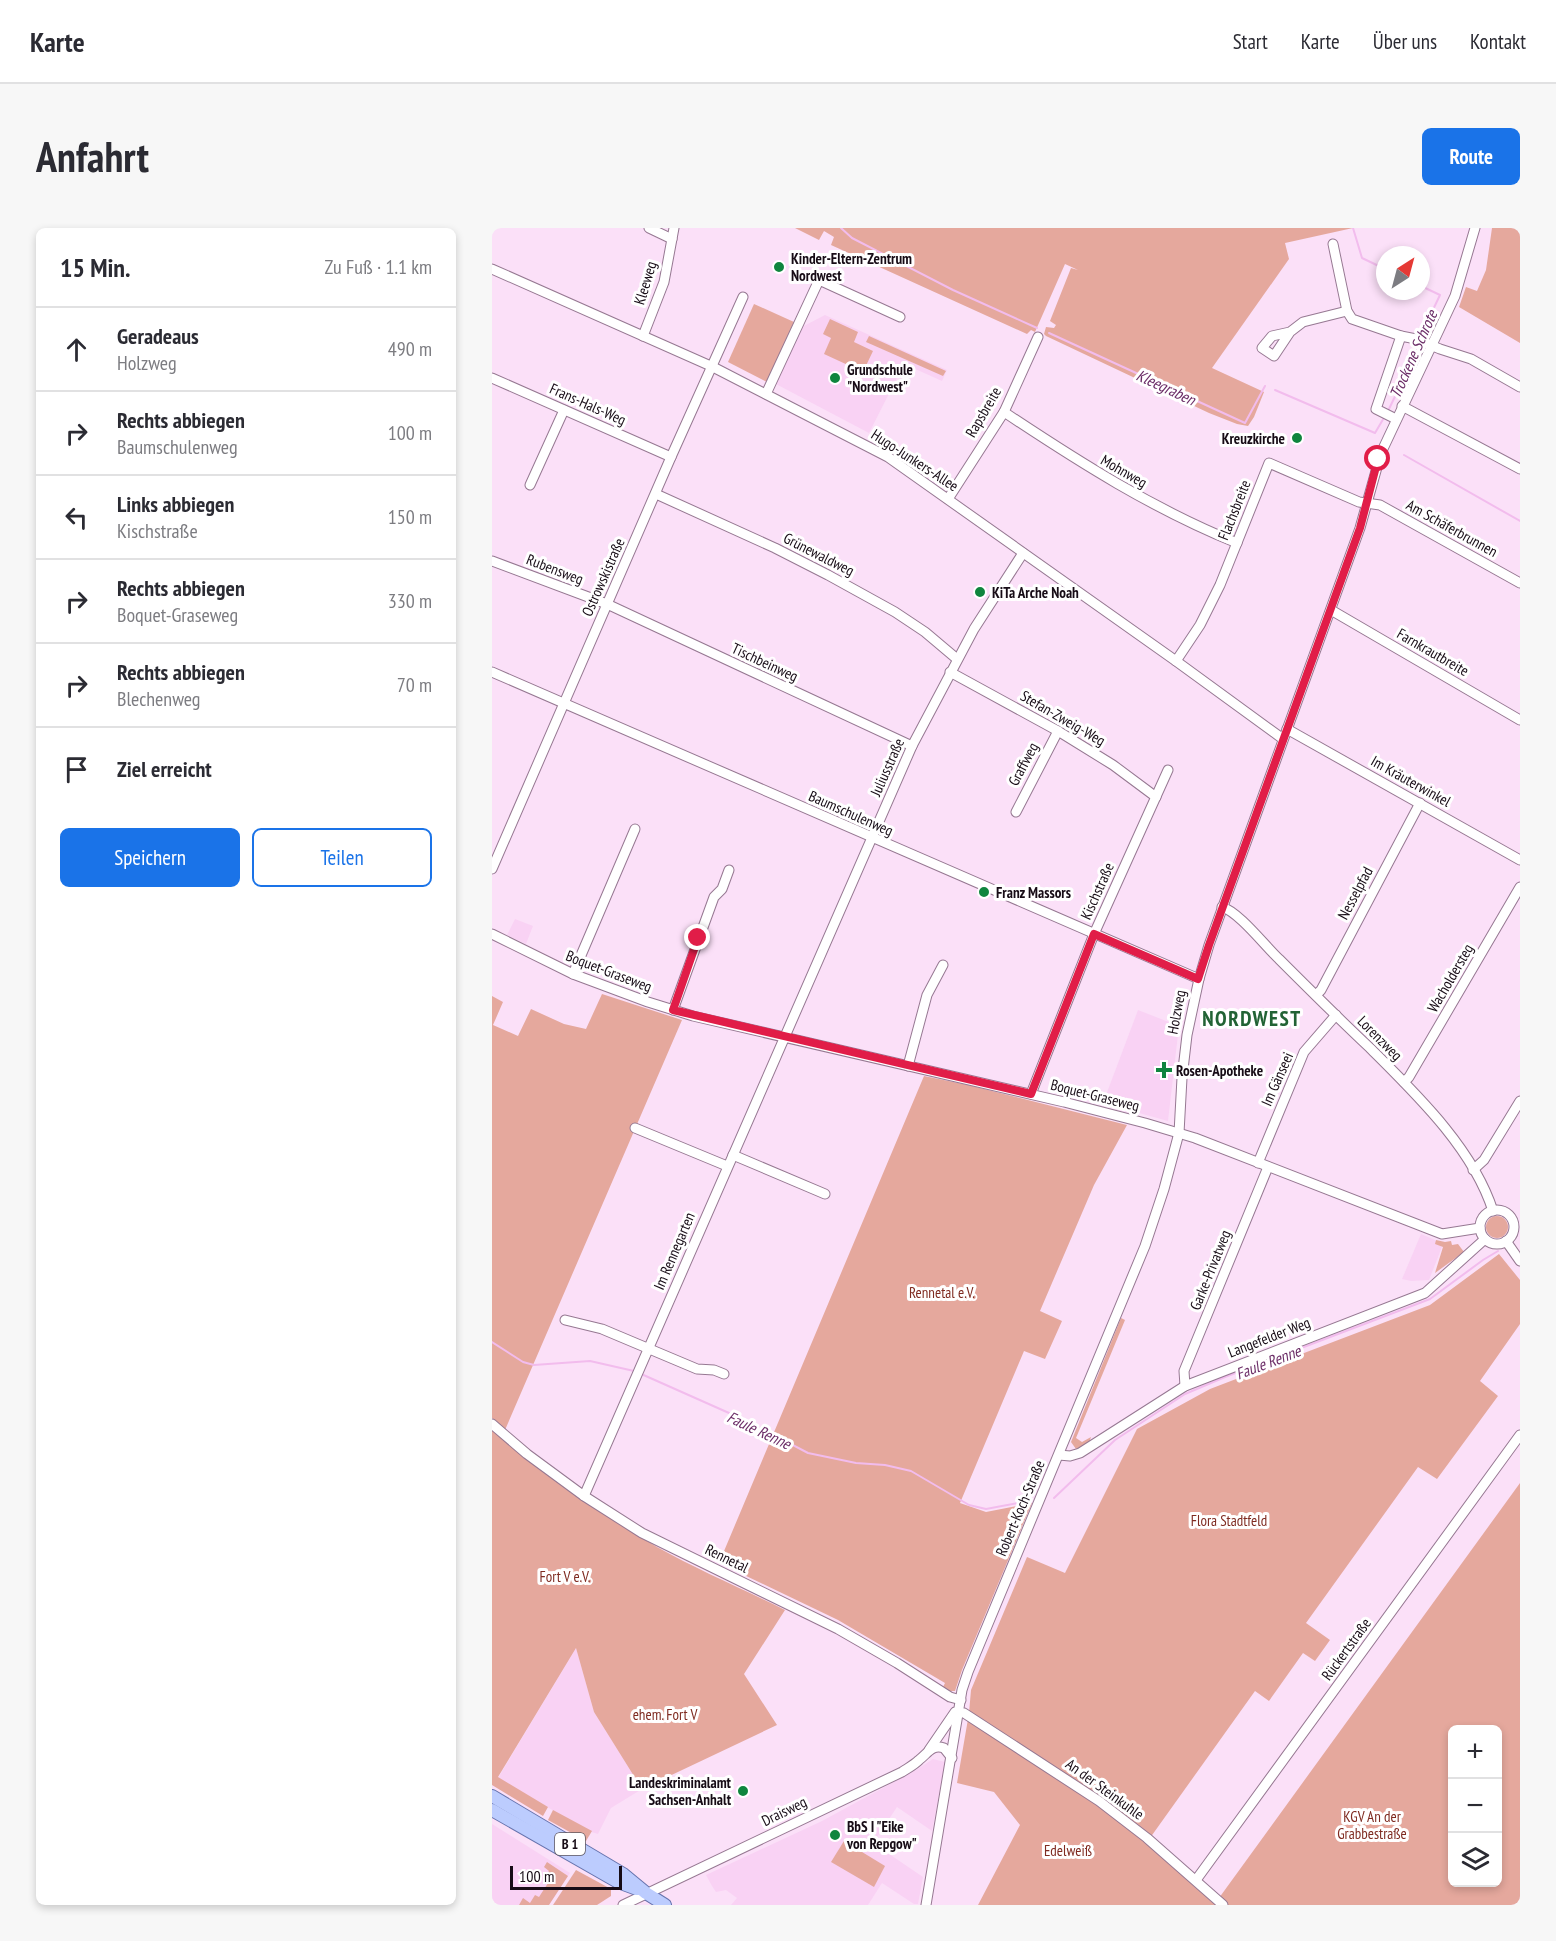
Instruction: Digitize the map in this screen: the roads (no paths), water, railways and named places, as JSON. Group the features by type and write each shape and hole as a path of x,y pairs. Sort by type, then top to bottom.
{"main road":[{"name":"B 1","path":"492,1796 624,1874 646,1893 665,1905"},
{"name":"B 1","path":"492,1810 618,1882 646,1893"}],"street":[{"path":"649,228 672,239"},
{"name":"Kleeweg","path":"643,336 664,282 674,228"},
{"name":"Holzweg","path":"1179,1133 1185,1046 1198,979 1367,504 1389,416 1402,406 1424,342 1457,291 1475,228"},
{"path":"1333,244 1347,311 1352,319 1471,359 1520,387"},
{"name":"Hugo-Junkers-Allee","path":"492,269 713,367 888,457 1283,739"},
{"path":"766,394 819,280 900,317"},
{"name":"Ostrowskistraße","path":"492,869 743,297"},
{"path":"1290,332 1303,322 1347,311"},
{"path":"1389,416 1376,409 1401,336"},
{"name":"Rapsbreite","path":"948,499 1004,412 1038,337"},
{"name":"Frans-Hals-Weg","path":"492,378 671,457"},
{"path":"1402,406 1520,469"},
{"path":"530,485 564,410"},
{"name":"Mohnweg","path":"1004,412 1126,490 1197,526 1237,543"},
{"name":"Flachsbreite","path":"1176,661 1200,625 1220,585 1269,463 1367,504"},
{"name":"Grünewaldweg","path":"656,494 775,548 857,591 925,632 957,659"},
{"name":"Am Schäferbrunnen","path":"1367,504 1380,505 1520,583"},
{"name":"Juliusstraße","path":"784,1037 912,746 974,629 1023,553"},
{"name":"Rubensweg","path":"492,561 607,604"},
{"name":"Tischbeinweg","path":"607,604 912,746"},
{"name":"Farnkrautbreite","path":"1331,610 1520,720"},
{"name":"Baumschulenweg","path":"492,672 1198,979"},
{"name":"Stefan-Zweig-Weg","path":"950,672 1058,731 1113,765 1156,797"},
{"name":"Im Kräuterwinkel","path":"1287,729 1520,860"},
{"name":"Graffweg","path":"1016,812 1058,731"},
{"name":"Kischstraße","path":"1031,1094 1094,934 1168,770"},
{"name":"Nesselpfad","path":"1316,995 1420,803"},
{"path":"573,974 635,829"},
{"path":"673,1010 714,897 722,890 729,870"},
{"name":"Wacholdersteg","path":"1404,1082 1520,887"},
{"name":"Lorenzweg","path":"1222,907 1233,912 1404,1082 1449,1134 1473,1170 1493,1211"},
{"name":"Boquet-Graseweg","path":"492,934 573,974 673,1010 1031,1094 1179,1133 1435,1232 1446,1234 1480,1228"},
{"path":"908,1066 927,995 943,965"},
{"name":"Im Gänseei","path":"1258,1163 1305,1052 1336,1016"},
{"name":"Im Rennegarten","path":"584,1496 784,1037"},
{"path":"1473,1170 1484,1160 1520,1101"},
{"path":"635,1128 727,1166"},
{"name":"Robert-Koch-Straße","path":"926,1905 961,1700 968,1672 1145,1246 1169,1174 1179,1133"},
{"path":"733,1155 825,1194"},
{"name":"Garke-Privatweg","path":"1185,1386 1184,1371 1268,1167"},
{"path":"1493,1211 1516,1215 1517,1230 1506,1241 1495,1244 1485,1239 1480,1228 1483,1217 1493,1211"},
{"name":"Langefelder Weg","path":"1059,1455 1070,1456 1080,1453 1185,1386 1425,1293 1485,1239"},
{"path":"1506,1241 1520,1261"},
{"path":"565,1320 602,1329 698,1369 714,1370 724,1374"},
{"name":"Rennetal","path":"492,1424 527,1454 584,1496 656,1540 838,1629 950,1697 961,1700"},
{"name":"Rückertstraße","path":"1196,1880 1520,1435"},
{"name":"Draisweg","path":"623,1905 902,1772 929,1750 955,1712 959,1712"},
{"name":"An der Steinkuhle","path":"959,1712 964,1713 1099,1801 1147,1838 1223,1905"},
{"path":"929,1750 943,1747 952,1758"}],"waterway":[{"name":"Kleegraben","path":"841,228 852,238 953,290 1037,328"},
{"name":"Trockene Schrote","path":"1353,228 1362,258 1376,265"},
{"name":"Trockene Schrote","path":"1420,337 1440,295 1430,290"},
{"name":"Kleegraben","path":"1049,333 1245,423 1265,386"},
{"name":"Trockene Schrote","path":"1388,411 1419,343"},
{"name":"Kleegraben","path":"1275,390 1375,433 1385,416"},
{"name":"Trockene Schrote","path":"1404,455 1520,521"},
{"name":"Faule Renne","path":"1054,1498 1115,1440 1185,1394 1430,1299 1498,1251"},
{"name":"Faule Renne","path":"492,1342 523,1362 534,1365 590,1361 634,1371"},
{"name":"Faule Renne","path":"639,1373 747,1421 808,1453 911,1471 969,1505 986,1509 1028,1501"}],"place":[{"name":"Kinder-Eltern-Zentrum Nordwest","path":"779,267"},
{"name":"Grundschule \"Nordwest\"","path":"835,378"},
{"name":"Kreuzkirche","path":"1297,438"},
{"name":"KiTa Arche Noah","path":"980,592"},
{"name":"Franz Massors","path":"984,892"},
{"name":"Rosen-Apotheke","path":"1164,1070"},
{"name":"Landeskriminalamt Sachsen-Anhalt","path":"743,1791"},
{"name":"BbS I \"Eike von Repgow\"","path":"835,1835"}],"district":[{"name":"NORDWEST","path":"1252,1018"}],"park label":[{"name":"Rennetal e.V.","path":"942,1292"},
{"name":"Flora Stadtfeld","path":"1229,1520"},
{"name":"Fort V e.V.","path":"565,1576"},
{"name":"ehem. Fort V","path":"665,1714"},
{"name":"KGV An der Grabbestraße","path":"1372,1824"},
{"name":"Edelweiß","path":"1068,1850"}]}
